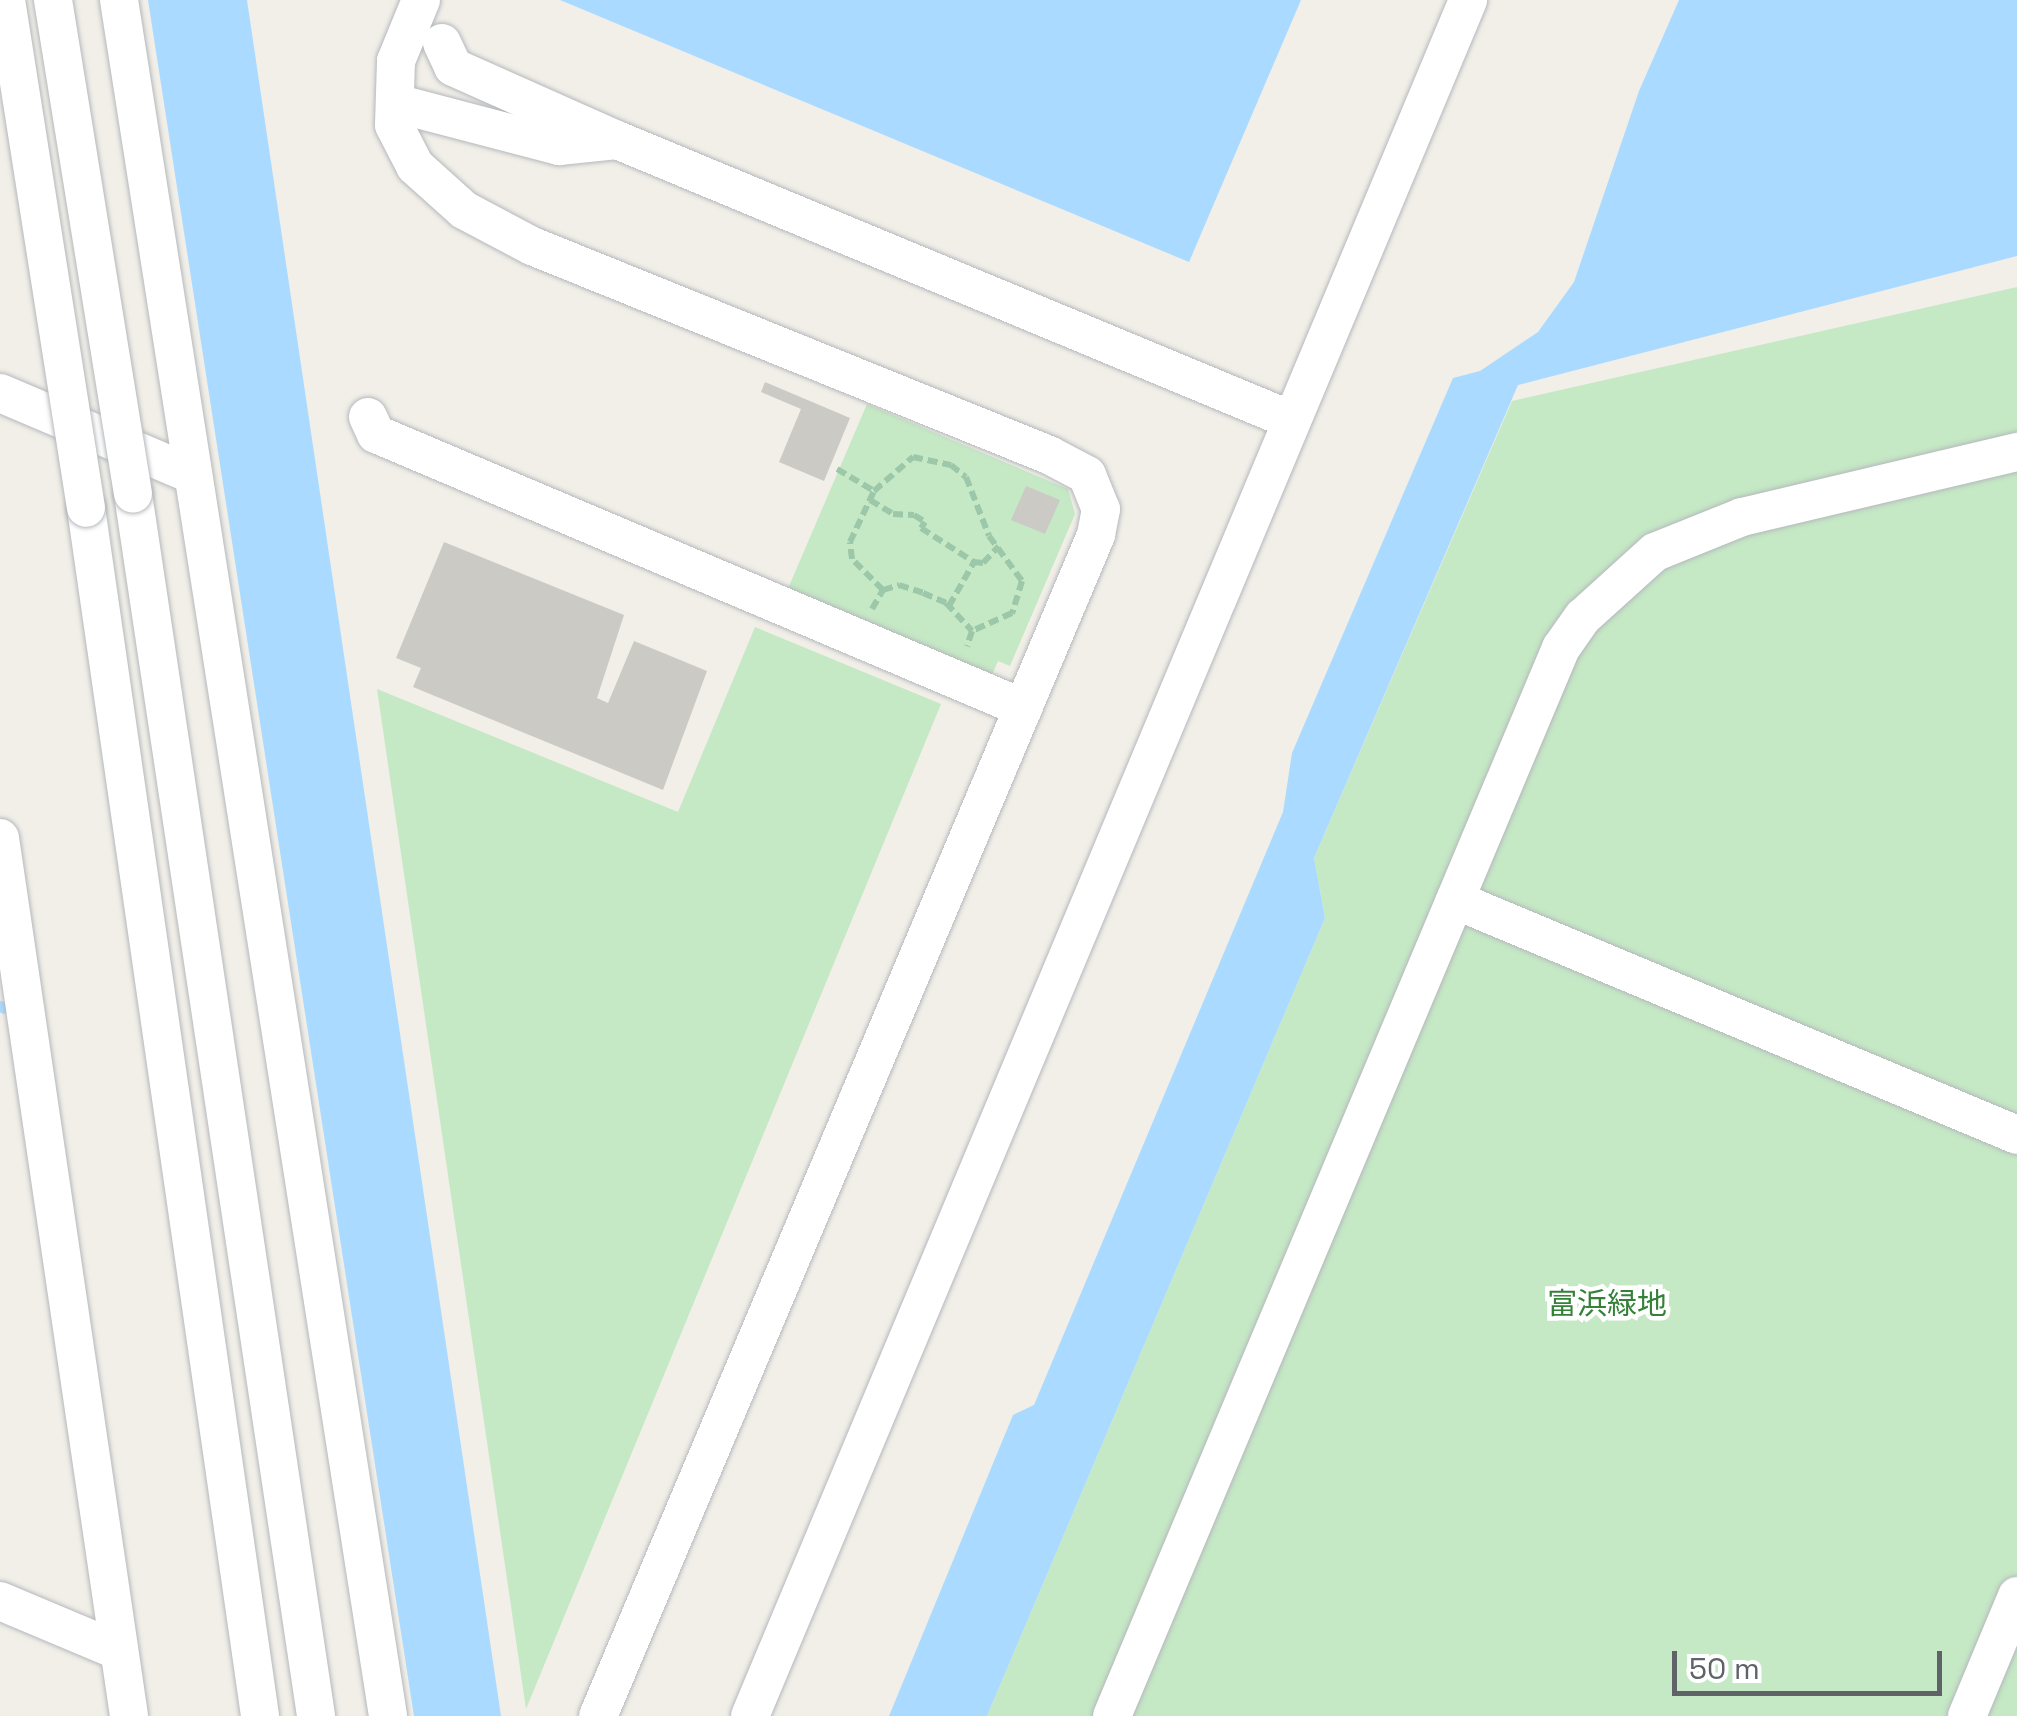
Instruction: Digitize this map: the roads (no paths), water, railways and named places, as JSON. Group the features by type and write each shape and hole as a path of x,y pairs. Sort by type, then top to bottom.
{"street":[{"path":"6,0 86,508 260,1716"},
{"path":"53,0 133,494 316,1716"},
{"path":"119,0 388,1716"},
{"path":"421,0 396,61 394,125 415,166 464,210 498,228 1087,476 1101,510 1096,535 598,1716"},
{"path":"750,1716 1468,0"},
{"path":"442,42 453,67 618,140 1291,420"},
{"path":"395,102 559,146 618,140"},
{"path":"0,393 191,474"},
{"path":"368,416 376,434 1023,708"},
{"path":"1112,1716 1561,648 1612,586 1655,552 1742,517 2017,452"},
{"path":"0,838 129,1716"},
{"path":"1455,900 2017,1135"},
{"path":"1967,1716 2017,1596"},
{"path":"0,1601 119,1651"}],"water":[{"path":"148,0 247,0 501,1716 414,1716"},
{"path":"560,0 1301,0 1189,262"},
{"path":"1679,0 2017,0 2017,256 1518,385 1314,858 1325,918 987,1716 889,1716 1013,1415 1034,1405 1283,812 1292,753 1453,378 1480,371 1538,332 1574,282 1639,91"}],"waterway":[{"path":"0,1006 4,1008"}],"park label":[{"name":"富浜緑地","path":"1607,1304"}]}
